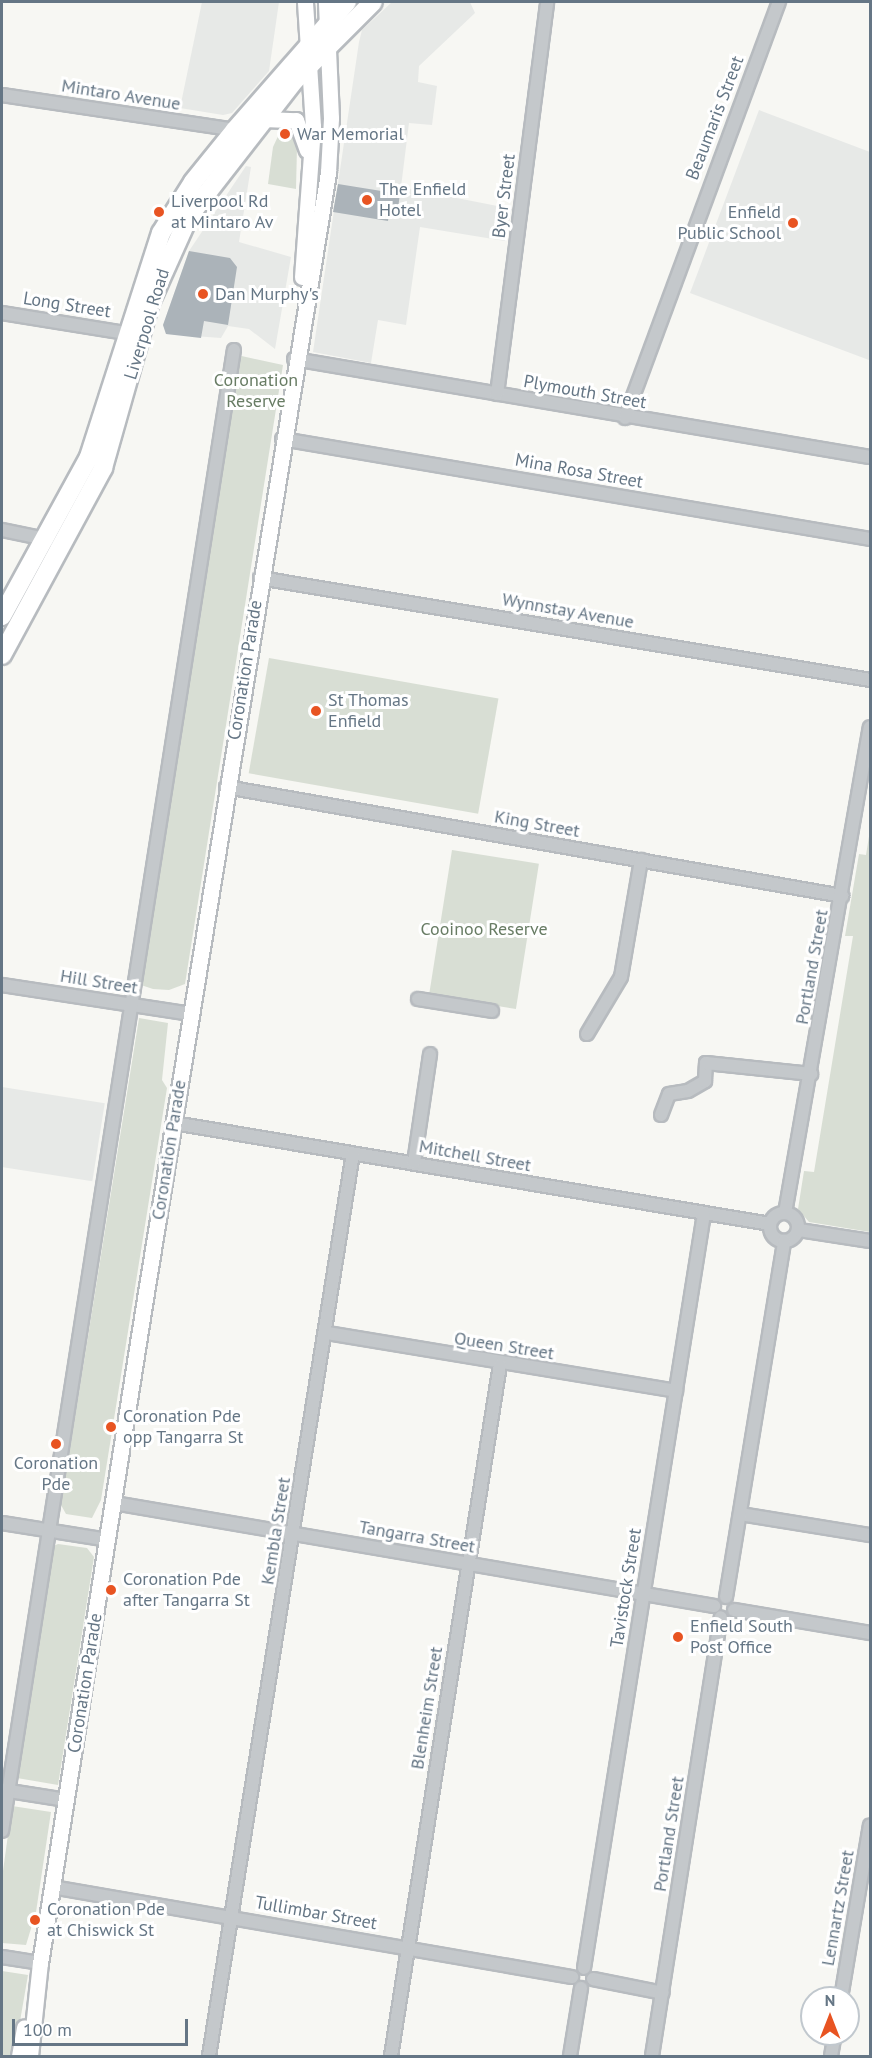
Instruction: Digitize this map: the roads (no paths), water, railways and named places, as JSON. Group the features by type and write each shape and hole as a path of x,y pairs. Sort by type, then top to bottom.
{"highway":[{"name":"Liverpool Road","path":"2,616 97,438 126,333 161,233 193,182 234,130 308,42 347,2"},
{"name":"Liverpool Road","path":"2,655 111,447 149,305 172,246 212,182 309,64 373,2"}],"main road":[{"name":"Coronation Parade","path":"298,336 310,165 309,64 305,2"},
{"name":"Coronation Parade","path":"30,2056 40,1963 52,1887 294,359 328,172 326,2"},
{"path":"264,119 296,120 310,165"},
{"name":"Coronation Parade","path":"19,2056 40,1963"}],"street":[{"name":"Byer Street","path":"497,394 547,2"},
{"name":"Beaumaris Street","path":"625,417 778,2"},
{"name":"Mintaro Avenue","path":"2,95 234,130"},
{"name":"Long Street","path":"2,313 126,333"},
{"path":"2,1831 5,1790 133,1005 234,350"},
{"name":"Plymouth Street","path":"294,359 870,457"},
{"name":"Mina Rosa Street","path":"282,439 870,538"},
{"path":"2,530 62,543"},
{"name":"Wynnstay Avenue","path":"260,578 870,680"},
{"name":"Portland Street","path":"785,1213 870,726"},
{"name":"King Street","path":"226,787 842,896"},
{"path":"587,1034 621,977 641,860"},
{"name":"Hill Street","path":"2,985 192,1014"},
{"path":"418,999 492,1011"},
{"path":"414,1163 430,1054"},
{"path":"661,1115 669,1094 688,1091 705,1081 706,1063 811,1074"},
{"name":"Mitchell Street","path":"174,1123 770,1224"},
{"name":"Kembla Street","path":"209,2056 327,1333 353,1153"},
{"path":"784,1241 774,1237 770,1224 785,1213 796,1218 798,1230"},
{"name":"Tavistock Street","path":"584,1968 704,1214"},
{"path":"734,1610 726,1597 784,1241 798,1230 870,1241"},
{"name":"Queen Street","path":"327,1333 500,1365 676,1391"},
{"name":"Blenheim Street","path":"391,2056 500,1365"},
{"name":"Tangarra Street","path":"114,1503 714,1606"},
{"path":"740,1514 870,1535"},
{"path":"2,1523 108,1540"},
{"path":"726,1597 714,1606 721,1617 734,1610 870,1633"},
{"name":"Portland Street","path":"652,2056 721,1617"},
{"path":"5,1790 66,1800"},
{"name":"Lennartz Street","path":"843,1986 870,1825"},
{"name":"Tullimbar Street","path":"52,1887 572,1977"},
{"path":"2,1957 40,1963"},
{"path":"581,1988 572,1977 584,1968 593,1979 663,1993"},
{"path":"570,2056 581,1988 593,1979"}],"place":[{"name":"War Memorial","path":"285,134"},
{"name":"The Enfield Hotel","path":"367,200"},
{"name":"Liverpool Rd at Mintaro Av","path":"159,212"},
{"name":"Enfield Public School","path":"793,223"},
{"name":"Dan Murphy's","path":"203,294"},
{"name":"St Thomas Enfield","path":"316,711"},
{"name":"Coronation Pde opp Tangarra St","path":"111,1427"},
{"name":"Coronation Pde","path":"56,1444"},
{"name":"Coronation Pde after Tangarra St","path":"111,1590"},
{"name":"Enfield South Post Office","path":"678,1637"},
{"name":"Coronation Pde at Chiswick St","path":"35,1920"}],"park label":[{"name":"Coronation Reserve","path":"256,391"},
{"name":"Cooinoo Reserve","path":"484,929"}]}
